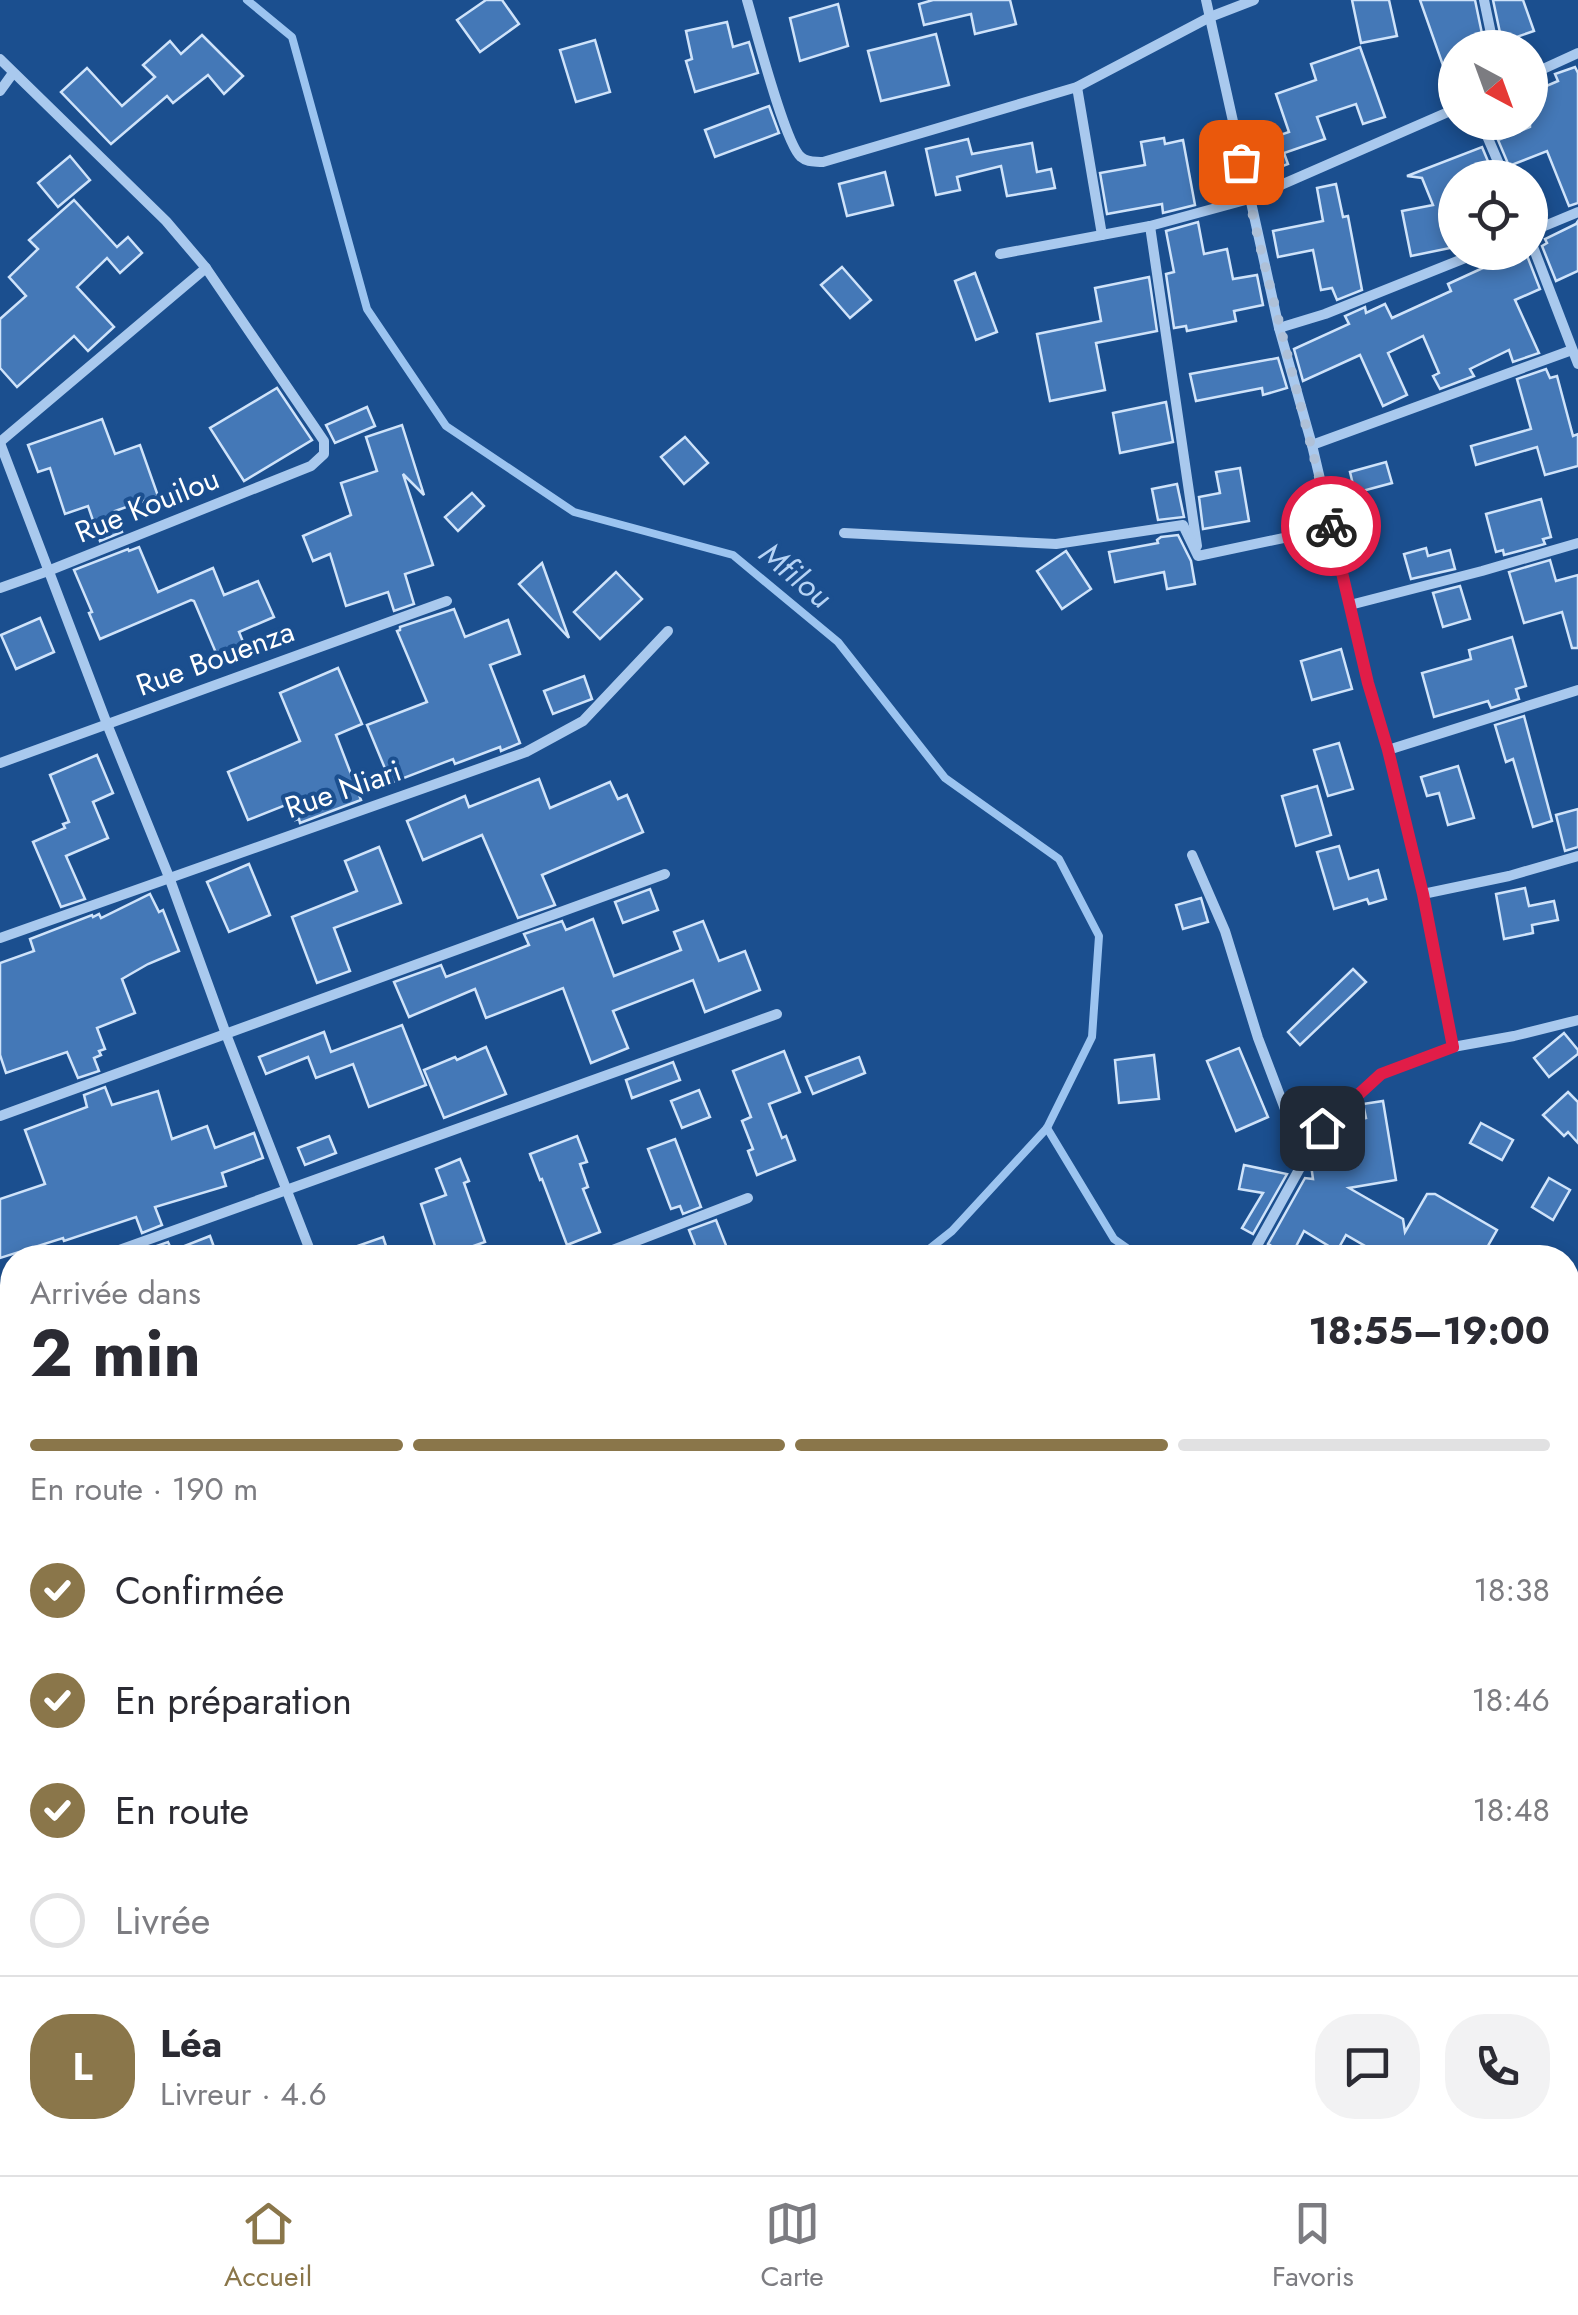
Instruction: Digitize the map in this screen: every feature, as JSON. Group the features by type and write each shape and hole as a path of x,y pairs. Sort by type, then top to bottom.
{"street":[{"path":"748,0 797,154 808,161 823,162 1076,88 1210,16 1254,0"},
{"path":"1206,0 1279,328 1312,445 1423,894 1453,1047"},
{"path":"1484,0 1490,30"},
{"path":"1548,67 1578,53"},
{"path":"0,59 166,221 206,268 0,442 308,1245"},
{"path":"0,91 13,73"},
{"path":"1076,88 1102,236"},
{"path":"1000,254 1150,226 1249,199 1438,116"},
{"path":"1548,227 1578,212"},
{"path":"1150,226 1198,556"},
{"name":"Rue Kouilou","path":"0,588 311,466 324,454 324,441 206,268"},
{"path":"1279,328 1438,269"},
{"path":"1543,270 1578,364"},
{"path":"1312,445 1572,350"},
{"path":"844,533 1056,544 1183,524 1198,556"},
{"path":"1198,556 1331,528"},
{"path":"1350,606 1578,543"},
{"name":"Rue Bouenza","path":"0,763 447,600"},
{"name":"Rue Niari","path":"0,938 526,752 582,721 668,631"},
{"path":"1388,750 1578,690"},
{"path":"1192,855 1225,931 1258,1038 1304,1159"},
{"path":"1423,894 1578,856"},
{"path":"0,1116 665,874"},
{"path":"134,1245 777,1014"},
{"path":"1257,1245 1322,1128 1381,1074 1453,1047 1578,1020"},
{"path":"626,1245 748,1198"}],"building":[{"path":"486,0 502,0 519,24 480,52 457,20"},
{"path":"933,0 1010,0 1016,24 975,34 971,14 924,25 919,4"},
{"path":"1352,0 1389,0 1397,36 1361,43"},
{"path":"1420,0 1475,0 1481,30 1438,30 1438,51"},
{"path":"1493,0 1523,0 1534,30 1499,30"},
{"path":"838,4 848,46 800,61 790,18"},
{"path":"727,22 733,47 749,42 758,73 695,92 686,61 692,59 686,31"},
{"path":"936,34 949,85 881,101 868,51"},
{"path":"202,35 243,76 224,94 208,75 173,103 167,96 111,144 61,92 87,68 122,106 155,77 143,65 170,41 181,54"},
{"path":"595,40 610,92 576,102 560,50"},
{"path":"1360,47 1385,117 1363,124 1356,104 1317,117 1325,139 1284,153 1288,164 1270,171 1260,142 1289,132 1276,94 1316,80 1311,64"},
{"path":"1575,67 1578,73 1578,203 1569,206 1547,151 1524,160 1506,160 1498,140 1548,140 1548,85 1558,81 1555,74"},
{"path":"769,106 779,133 715,157 705,130"},
{"path":"1164,138 1165,144 1183,140 1195,205 1163,213 1162,204 1107,214 1100,173 1145,165 1141,142"},
{"path":"968,139 972,154 1032,143 1037,172 1051,169 1055,188 1007,196 1001,166 957,177 960,190 936,195 926,149"},
{"path":"1482,147 1487,160 1448,160"},
{"path":"70,156 90,180 58,207 38,183"},
{"path":"1438,164 1438,250 1411,256 1402,211 1433,205 1422,178 1407,176"},
{"path":"885,172 893,205 847,216 839,184"},
{"path":"1336,184 1343,217 1348,216 1362,290 1337,300 1332,288 1321,290 1313,250 1278,257 1273,231 1323,221 1317,188"},
{"path":"74,200 117,247 128,237 142,253 120,273 107,258 77,287 114,327 88,351 74,336 17,387 0,368 0,319 26,296 9,277 38,249 29,240"},
{"path":"1578,221 1578,271 1556,281 1548,261 1548,238"},
{"path":"1198,222 1204,254 1227,249 1233,279 1257,275 1263,305 1234,311 1236,321 1187,331 1186,326 1174,328 1166,274 1174,272 1166,231"},
{"path":"842,267 871,300 850,318 821,285"},
{"path":"1478,270 1533,270 1540,289 1515,300 1539,353 1513,362 1509,350 1470,369 1474,376 1440,389 1433,376 1439,373 1423,336 1388,353 1407,395 1383,406 1360,355 1303,381 1294,349 1349,324 1345,316 1365,307 1366,313 1385,304 1392,318 1451,291 1448,284"},
{"path":"975,273 997,332 976,340 955,281"},
{"path":"1149,277 1157,331 1096,343 1105,390 1050,401 1037,334 1101,321 1095,288"},
{"path":"1278,358 1287,388 1263,395 1262,388 1196,401 1190,374"},
{"path":"1546,369 1550,378 1557,376 1573,436 1578,434 1578,466 1545,475 1537,447 1476,465 1471,446 1531,429 1517,379"},
{"path":"277,388 312,440 244,481 210,428"},
{"path":"1166,402 1173,442 1120,453 1113,413"},
{"path":"367,407 375,426 335,443 326,425"},
{"path":"102,419 115,454 140,445 158,496 115,511 122,532 100,541 88,506 65,514 50,468 38,472 28,445"},
{"path":"402,425 424,495 403,474 433,565 405,574 414,604 394,611 388,592 346,606 330,554 313,561 303,536 351,515 341,483 377,471 366,437"},
{"path":"685,437 708,463 684,484 661,457"},
{"path":"1386,462 1392,483 1355,493 1350,472"},
{"path":"1240,468 1249,521 1203,529 1199,497 1220,493 1216,472"},
{"path":"1177,484 1184,517 1158,520 1152,489"},
{"path":"472,493 484,506 458,531 445,517"},
{"path":"1541,499 1551,537 1543,539 1545,544 1504,555 1503,550 1496,552 1486,514"},
{"path":"1178,535 1191,561 1195,584 1167,589 1164,572 1115,582 1109,552"},
{"path":"139,547 158,592 213,568 224,595 258,581 274,617 239,632 246,649 219,660 191,600 100,639 74,570"},
{"path":"1426,548 1428,556 1450,550 1455,569 1411,579 1404,554"},
{"path":"1066,551 1091,589 1062,609 1037,571"},
{"path":"1550,560 1556,581 1578,575 1578,648 1572,648 1562,612 1524,623 1509,572"},
{"path":"542,563 569,638 519,584"},
{"path":"616,572 642,599 600,639 574,612"},
{"path":"1460,586 1470,619 1443,627 1433,593"},
{"path":"454,609 465,637 508,620 520,654 490,665 520,743 455,764 453,759 391,783 367,725 427,702 397,631"},
{"path":"40,618 54,652 16,669 1,635"},
{"path":"1512,637 1526,686 1516,689 1519,699 1491,708 1488,701 1434,717 1422,673 1471,659 1469,650"},
{"path":"1341,649 1352,689 1312,700 1301,661"},
{"path":"338,668 362,724 336,735 361,800 300,823 288,804 248,820 228,772 300,741 280,693"},
{"path":"584,676 592,699 553,714 544,691"},
{"path":"1524,716 1552,821 1533,827 1513,759 1506,762 1495,725"},
{"path":"1339,743 1353,789 1328,796 1314,750"},
{"path":"97,755 113,793 93,802 108,838 66,856 85,899 61,907 33,842 65,828 63,824 69,822 50,775"},
{"path":"1458,766 1474,818 1448,825 1439,793 1427,796 1421,777"},
{"path":"539,779 550,808 610,782 618,799 627,795 643,832 542,875 555,905 518,918 482,835 423,860 407,821 465,796 469,807"},
{"path":"1317,786 1331,835 1296,846 1282,796"},
{"path":"1578,809 1578,847 1565,851 1556,815"},
{"path":"1339,846 1349,879 1378,870 1386,899 1369,904 1367,899 1334,909 1317,852"},
{"path":"379,847 401,903 334,928 350,971 317,983 292,917 357,891 345,861"},
{"path":"249,864 270,915 229,932 207,882"},
{"path":"1525,888 1529,906 1554,901 1558,920 1532,925 1533,933 1504,939 1496,894"},
{"path":"650,889 658,910 623,923 615,902"},
{"path":"150,894 159,912 163,910 179,951 122,979 135,1013 97,1028 105,1049 94,1058 99,1071 78,1078 67,1052 6,1073 0,1055 0,963 34,951 30,939 92,915 99,914 101,918"},
{"path":"1201,898 1208,922 1183,929 1176,905"},
{"path":"593,919 614,976 681,950 674,932 703,921 719,961 745,951 760,990 705,1012 693,980 613,1011 628,1048 591,1063 563,988 486,1018 475,989 409,1017 394,982 441,965 446,977 529,945 524,934 562,921 566,930"},
{"path":"1353,969 1366,982 1300,1045 1288,1032"},
{"path":"402,1025 426,1085 369,1107 353,1064 316,1078 308,1057 266,1074 259,1057 324,1032 331,1052"},
{"path":"1564,1033 1578,1054 1549,1077 1534,1058"},
{"path":"486,1047 506,1094 444,1118 424,1070"},
{"path":"1239,1048 1268,1117 1236,1131 1207,1061"},
{"path":"784,1051 800,1092 769,1104 795,1160 757,1175 748,1151 753,1149 742,1121 751,1117 733,1071"},
{"path":"1154,1055 1159,1099 1119,1103 1115,1060"},
{"path":"859,1057 865,1073 813,1094 806,1077"},
{"path":"673,1062 680,1080 632,1098 626,1080"},
{"path":"105,1087 112,1105 158,1091 172,1139 207,1126 215,1148 254,1133 263,1158 222,1173 226,1186 155,1207 162,1225 142,1233 136,1217 64,1241 63,1238 41,1245 0,1245 0,1199 45,1184 25,1130 87,1107 84,1095"},
{"path":"699,1090 710,1117 682,1128 671,1101"},
{"path":"1568,1092 1578,1102 1578,1143 1568,1132 1564,1136 1543,1115"},
{"path":"1383,1101 1396,1180 1349,1188 1403,1219 1405,1232 1427,1194 1435,1194 1497,1230 1488,1245 1363,1245 1346,1235 1340,1245 1327,1245 1304,1231 1297,1245 1268,1244 1305,1178 1313,1179 1311,1165 1315,1160 1340,1158 1333,1130 1340,1124 1366,1118 1363,1104"},
{"path":"1481,1123 1513,1140 1502,1160 1470,1143"},
{"path":"329,1136 336,1153 305,1165 298,1148"},
{"path":"577,1136 587,1162 580,1164 588,1187 583,1189 600,1232 567,1245 530,1154"},
{"path":"675,1139 701,1207 683,1214 680,1206 671,1209 648,1149"},
{"path":"460,1159 469,1181 464,1183 485,1242 435,1245 421,1204 446,1195 436,1169"},
{"path":"1244,1165 1287,1174 1253,1234 1242,1228 1263,1193 1239,1189"},
{"path":"1549,1178 1570,1190 1553,1220 1532,1207"},
{"path":"716,1220 726,1245 695,1245 689,1230"},
{"path":"210,1236 213,1245 187,1245"},
{"path":"383,1237 386,1245 360,1245"}],"waterway":[{"name":"Mfilou","path":"247,0 292,37 367,309 446,426 574,512 733,555 838,642 945,778 1059,859 1099,936 1092,1037 1047,1128 934,1245"},
{"path":"1047,1128 1114,1239 1123,1245"}],"way so far":[{"path":"1241,162 1331,526"}],"route":[{"path":"1322,1128 1381,1074 1453,1047 1423,894 1331,526"}]}
